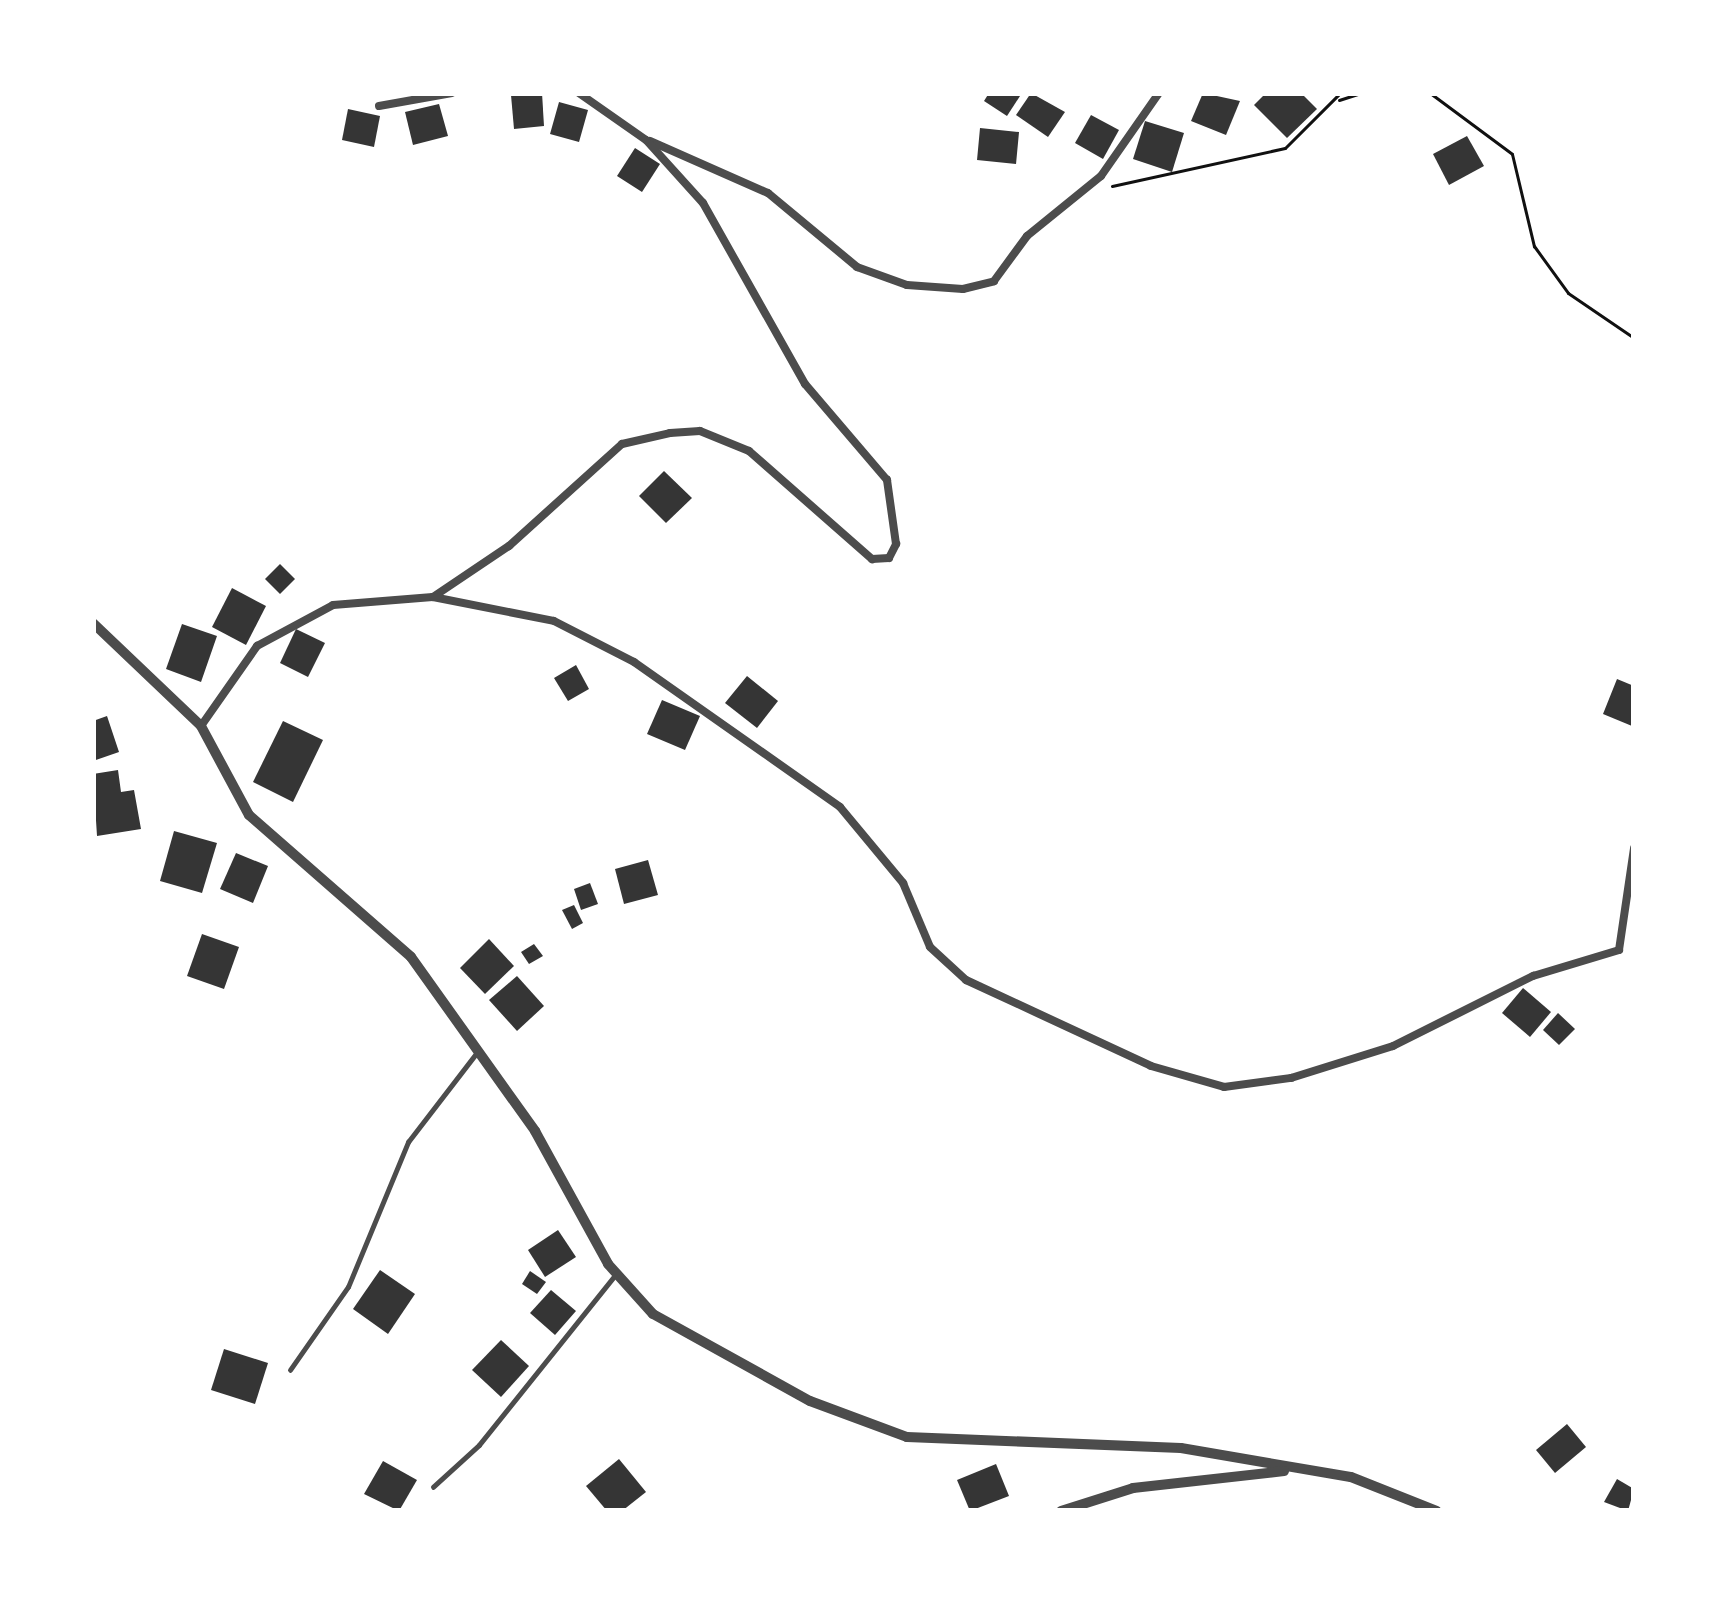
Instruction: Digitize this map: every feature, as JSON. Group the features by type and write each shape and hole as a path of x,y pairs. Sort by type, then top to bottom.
{"street":[{"path":"379,106 452,93"},
{"path":"433,597 509,546 622,444 670,433 700,431 749,451 861,553 889,558 897,514 887,480 805,384 703,203 646,140 579,93"},
{"path":"646,140 720,166 768,193 857,267 932,288 994,280 1027,236 1081,192 1159,93"},
{"path":"201,726 257,646 296,619 333,605 433,597 554,621 634,662 840,807 903,884 930,946 966,980 1150,1066 1224,1087 1377,1052 1533,976 1619,950 1634,848"},
{"path":"93,623 201,726 250,815 411,957 544,1146 616,1275 683,1333 810,1401 907,1437 1117,1441 1293,1469 1400,1492 1437,1511"},
{"path":"1061,1511 1133,1488 1293,1469"}],"lane":[{"path":"290,1370 348,1287 408,1142 478,1051"},
{"path":"433,1487 494,1427 616,1275"}],"path":[{"path":"1081,192 1286,148 1340,93"},
{"path":"1335,101 1360,93"},
{"path":"1430,93 1512,154 1534,246 1568,293 1634,338"}],"building":[{"path":"542,93 544,126 514,129 511,95"},
{"path":"989,93 1020,96 1007,116 984,101"},
{"path":"1031,93 1065,112 1048,137 1016,115"},
{"path":"1203,93 1240,101 1226,135 1191,121"},
{"path":"1266,93 1301,93 1317,109 1287,138 1254,105"},
{"path":"559,102 588,110 579,142 550,134"},
{"path":"439,104 448,136 413,145 405,112"},
{"path":"348,109 380,116 374,147 342,140"},
{"path":"1091,115 1119,130 1103,159 1075,143"},
{"path":"1145,121 1184,133 1172,172 1133,159"},
{"path":"980,128 1019,132 1016,164 977,160"},
{"path":"1467,136 1484,166 1449,185 1433,154"},
{"path":"635,148 660,164 642,192 617,176"},
{"path":"664,471 692,498 666,523 639,496"},
{"path":"280,564 295,579 280,594 265,579"},
{"path":"232,588 266,606 246,645 212,627"},
{"path":"182,624 217,636 201,682 166,669"},
{"path":"296,629 325,643 308,677 280,663"},
{"path":"576,665 589,689 568,701 554,678"},
{"path":"747,676 778,701 757,728 725,703"},
{"path":"1617,679 1634,686 1632,726 1603,714"},
{"path":"662,700 700,716 685,750 647,734"},
{"path":"107,716 119,752 93,761 93,721"},
{"path":"283,721 323,740 293,802 253,782"},
{"path":"118,770 121,792 134,790 141,829 97,836 93,774"},
{"path":"174,831 217,843 202,893 160,881"},
{"path":"236,853 268,866 253,903 220,889"},
{"path":"648,860 658,895 624,904 615,869"},
{"path":"590,883 598,904 581,910 574,889"},
{"path":"574,905 583,923 572,929 562,910"},
{"path":"202,934 239,947 224,989 187,976"},
{"path":"489,939 514,966 485,994 460,968"},
{"path":"534,944 543,956 529,964 521,952"},
{"path":"517,976 544,1006 517,1031 489,1000"},
{"path":"1523,988 1551,1012 1530,1037 1502,1013"},
{"path":"1558,1013 1575,1029 1559,1045 1543,1030"},
{"path":"558,1230 576,1257 545,1277 528,1250"},
{"path":"380,1270 415,1294 388,1334 353,1309"},
{"path":"530,1271 546,1282 537,1294 522,1284"},
{"path":"551,1290 576,1311 555,1335 530,1313"},
{"path":"501,1340 529,1366 501,1397 472,1370"},
{"path":"224,1349 268,1363 255,1404 211,1390"},
{"path":"1567,1424 1586,1447 1555,1473 1536,1450"},
{"path":"619,1459 646,1492 622,1511 607,1511 586,1486"},
{"path":"383,1461 417,1480 399,1511 364,1494"},
{"path":"996,1464 1009,1496 970,1511 957,1480"},
{"path":"1617,1479 1634,1489 1628,1511 1604,1502"}]}
